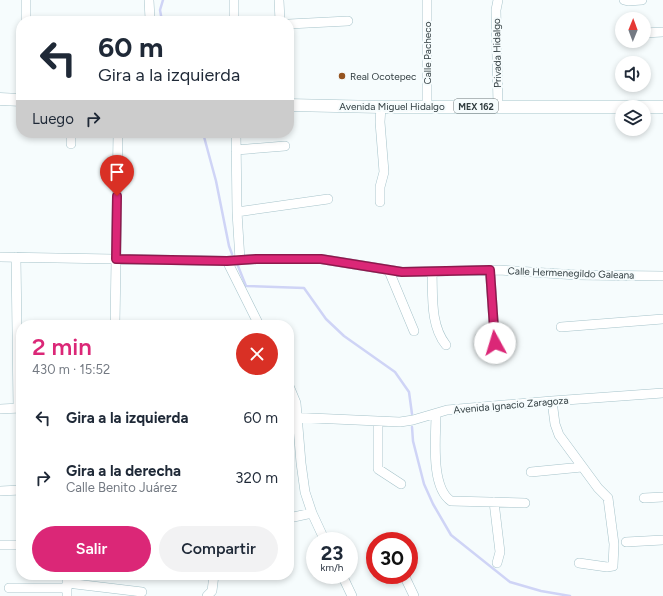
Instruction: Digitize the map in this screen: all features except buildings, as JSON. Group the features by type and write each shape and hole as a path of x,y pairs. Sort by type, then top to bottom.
{"main road":[{"path":"0,99 16,100"},
{"name":"Avenida Miguel Hidalgo","path":"294,105 381,107 663,107"}],"street":[{"path":"26,0 26,16"},
{"path":"150,0 150,16"},
{"path":"234,0 234,16"},
{"path":"279,0 280,16"},
{"name":"Calle Pacheco","path":"427,0 428,107"},
{"name":"Privada Hidalgo","path":"498,0 496,10 498,106"},
{"path":"624,0 642,0"},
{"path":"294,24 348,21"},
{"path":"651,33 663,32"},
{"path":"380,202 380,187 384,172 380,122 381,107"},
{"path":"71,138 71,144"},
{"path":"115,320 118,138"},
{"path":"236,138 237,212 240,260"},
{"path":"236,150 285,146"},
{"path":"237,212 328,199"},
{"name":"Calle Hermenegildo Galeana","path":"0,257 227,261 321,259 358,264 389,271 432,272 490,270 577,275 663,276"},
{"path":"16,257 18,320"},
{"path":"227,261 256,320"},
{"path":"490,270 495,343"},
{"path":"389,271 414,331"},
{"path":"432,272 434,311 438,330 446,345"},
{"path":"561,327 663,319"},
{"name":"Avenida Ignacio Zaragoza","path":"294,418 400,422 447,410 663,393"},
{"path":"294,398 296,403 294,413"},
{"path":"552,401 555,424 560,435 582,466 608,498 614,544 613,566 607,567 580,563"},
{"path":"0,409 16,408"},
{"path":"436,414 436,472 446,497 451,501 525,503"},
{"path":"378,422 378,469 401,484"},
{"path":"294,424 305,492 312,513 321,532"},
{"path":"531,472 582,466"},
{"path":"0,491 16,490"},
{"path":"644,498 663,497"},
{"path":"494,502 500,552 497,563"},
{"path":"294,517 312,513"},
{"path":"626,542 663,540"},
{"path":"0,545 16,545"},
{"path":"207,596 212,591 213,580"},
{"path":"346,584 352,596"},
{"path":"408,584 414,596"},
{"path":"10,588 67,586 142,592"}],"waterway":[{"path":"161,16 160,10 163,0"},
{"path":"204,138 216,181 229,246 232,254"},
{"path":"238,266 246,286 304,288 326,319 344,336 395,372 409,392 412,414"},
{"path":"412,427 413,441 424,484 433,504 451,535 510,582 541,591 570,596"}],"place":[{"name":"Real Ocotepec","path":"342,76"}],"route":[{"path":"117,196 116,259 227,261 256,259 321,259 402,272 490,270 495,343"}]}
